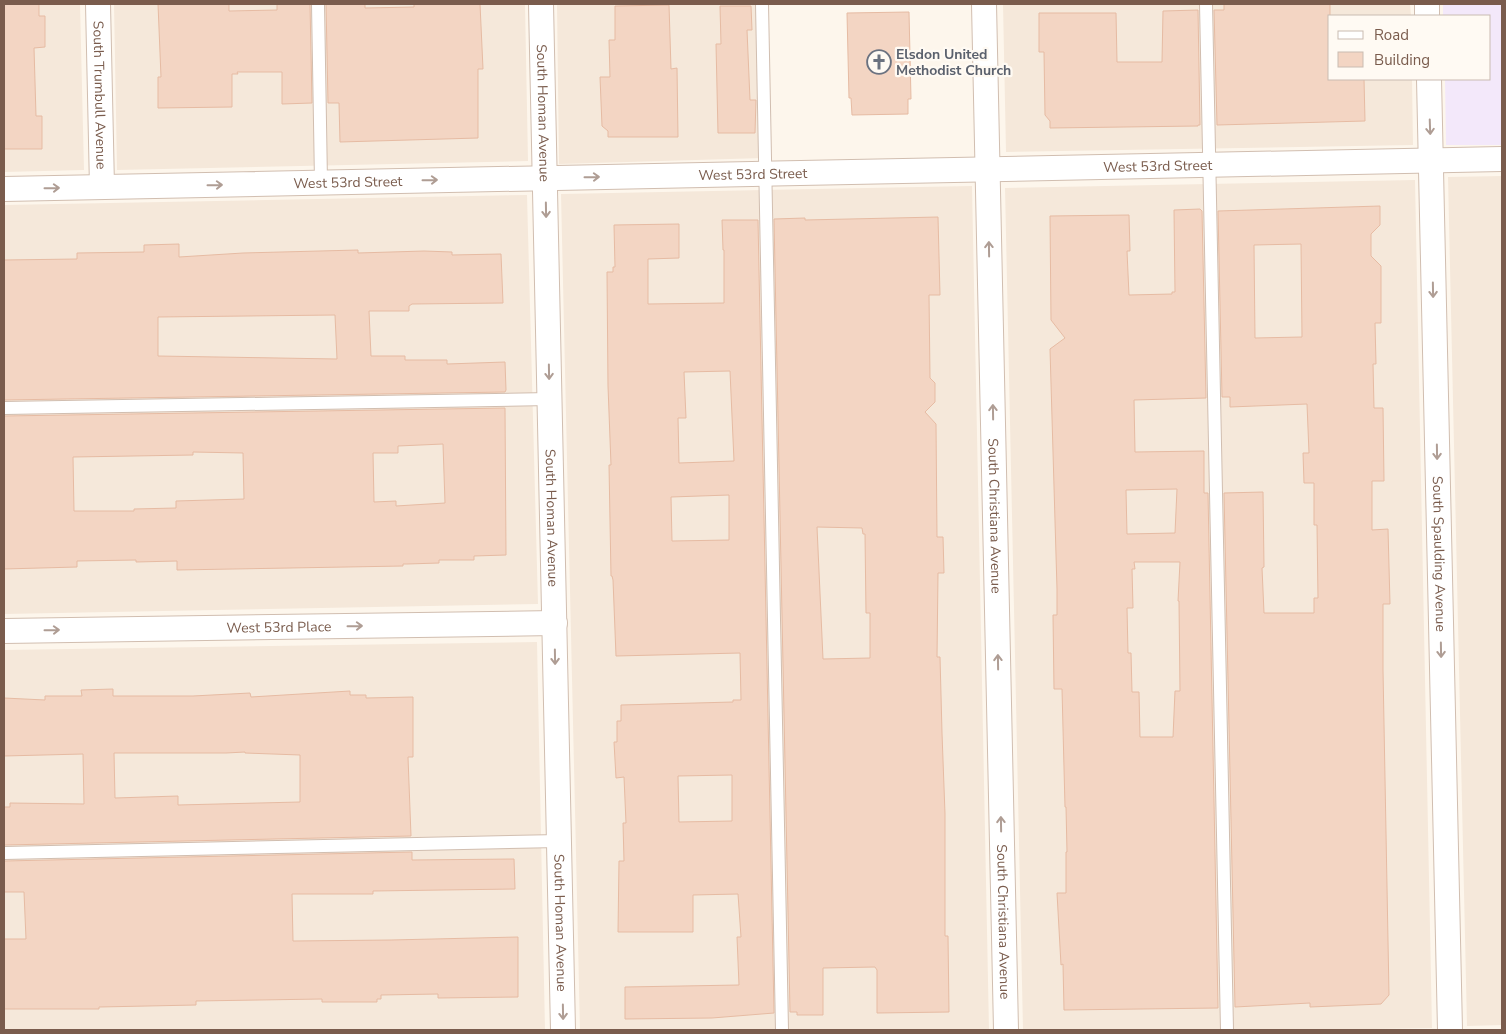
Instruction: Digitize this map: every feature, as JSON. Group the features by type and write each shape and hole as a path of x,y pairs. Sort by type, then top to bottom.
{"street":[{"name":"South Trumbull Avenue","path":"98,4 102,187"},
{"name":"South Homan Avenue","path":"542,4 563,1030"},
{"name":"South Christiana Avenue","path":"984,4 1006,1030"},
{"name":"South Spaulding Avenue","path":"1429,80 1450,1030"},
{"name":"West 53rd Street","path":"4,189 1502,159"},
{"name":"West 53rd Place","path":"4,631 554,623"}],"lane":[{"path":"318,4 321,182"},
{"path":"762,4 782,1030"},
{"path":"1206,4 1227,1030"},
{"path":"4,408 550,399"},
{"path":"4,853 559,841"}],"shaded area":[{"path":"4,4 80,4 84,170 4,172"},
{"path":"114,4 525,4 528,161 117,170"},
{"path":"557,4 762,4 765,158 559,164"},
{"path":"1003,4 1410,4 1411,15 1328,15 1328,80 1412,80 1413,145 1006,152"},
{"path":"1443,4 1502,4 1502,145 1446,145 1445,80 1491,80 1491,15 1443,15"},
{"path":"1502,176 1502,1025 1467,1026 1448,177"},
{"path":"1415,180 1432,1028 1023,1030 1005,188"},
{"path":"972,186 989,1030 580,1030 561,194"},
{"path":"527,195 538,604 4,614 4,205"},
{"path":"537,642 545,1030 4,1030 4,650"}],"building":[{"path":"4,4 39,4 39,16 45,16 45,47 34,48 36,116 42,116 42,149 4,149"},
{"path":"158,4 229,4 229,11 277,10 277,4 310,4 312,103 282,104 282,72 237,72 238,74 232,74 232,107 158,108 158,77 161,77"},
{"path":"326,4 365,4 365,8 414,7 414,4 480,4 483,69 478,69 478,138 340,142 339,103 328,103"},
{"path":"1224,4 1330,4 1330,15 1328,15 1328,80 1364,80 1365,121 1217,125 1214,10 1224,10"},
{"path":"669,5 671,69 677,68 678,137 608,137 608,131 602,126 600,77 610,77 609,40 615,40 615,6"},
{"path":"720,6 751,6 752,30 747,30 750,100 756,100 755,133 718,133 716,44 721,44"},
{"path":"1198,10 1200,125 1050,128 1050,121 1045,115 1044,52 1039,52 1039,13 1116,13 1117,62 1162,62 1163,11"},
{"name":"Elsdon United Methodist Church","path":"909,12 911,99 908,99 908,114 852,115 851,98 849,98 847,13"},
{"path":"1380,206 1380,225 1371,234 1371,256 1381,266 1381,323 1375,323 1376,364 1373,364 1374,408 1383,408 1384,481 1372,481 1372,530 1388,529 1390,604 1383,604 1389,995 1381,1004 1310,1007 1310,1003 1235,1007 1224,493 1263,492 1264,567 1262,568 1264,613 1314,613 1314,598 1318,598 1317,525 1314,525 1314,483 1304,483 1303,453 1309,453 1307,404 1230,407 1230,397 1222,397 1218,211","holes":["1301,244 1302,337 1255,338 1254,245"]},
{"path":"1200,209 1202,211 1206,398 1134,400 1135,452 1204,451 1204,493 1208,493 1218,1008 1064,1010 1063,964 1061,965 1057,893 1066,893 1067,852 1062,689 1054,689 1053,615 1057,615 1057,589 1050,349 1065,338 1051,320 1050,216 1129,215 1130,251 1127,251 1129,295 1172,294 1172,292 1175,292 1174,210","holes":["1177,489 1175,533 1127,534 1126,490","1134,562 1180,562 1178,601 1180,691 1175,691 1173,737 1140,737 1139,692 1132,692 1131,653 1128,653 1127,608 1133,608 1132,569 1135,569"]},
{"path":"938,217 940,295 929,295 930,378 935,383 935,402 925,412 936,424 937,537 943,537 944,573 938,573 937,657 940,657 945,814 945,936 948,936 949,1012 877,1013 877,970 875,967 823,968 823,1015 797,1015 797,1012 790,1012 774,219 805,218 805,220","holes":["817,527 862,528 863,534 865,534 866,613 870,613 870,658 823,659"]},
{"path":"722,220 758,220 774,1013 712,1018 625,1019 625,987 739,985 737,937 741,937 738,894 693,895 693,932 618,932 619,861 624,861 623,823 626,823 624,777 616,778 614,742 617,742 617,721 621,721 621,705 733,702 733,700 741,700 740,653 616,656 613,580 611,576 607,272 613,272 613,267 615,267 614,225 679,224 679,258 648,259 648,304 724,303","holes":["730,371 734,461 679,463 678,418 686,418 684,372","729,495 729,540 672,541 671,497","732,775 732,821 679,822 678,776"]},
{"path":"179,244 179,257 358,250 358,253 424,251 452,252 452,255 501,254 503,303 412,304 409,306 409,311 369,311 371,356 405,356 405,360 447,360 447,364 505,362 506,390 505,392 4,400 4,260 77,259 77,253 144,252 144,245","holes":["335,315 337,359 158,356 158,317"]},
{"path":"505,408 506,555 474,556 474,560 439,560 439,563 403,564 403,566 177,570 177,561 136,562 136,560 77,561 77,567 4,569 4,416","holes":["443,444 445,503 396,506 396,501 374,502 373,453 398,453 398,446","193,452 243,453 244,499 176,501 176,508 134,509 134,511 74,511 73,457 193,455"]},
{"path":"113,689 113,696 193,696 250,693 251,697 350,691 350,695 366,695 366,698 413,697 413,757 408,757 411,836 4,845 4,807 10,807 10,803 84,804 83,754 4,756 4,698 45,700 45,696 82,696 81,690","holes":["114,753 300,755 300,802 178,805 178,796 115,798"]},
{"path":"412,852 412,860 514,859 515,889 373,891 373,894 292,894 293,941 518,937 518,997 438,998 438,994 381,995 381,999 377,999 377,1002 322,1002 322,999 196,1001 196,1005 99,1007 99,1009 4,1009 4,939 26,939 24,892 4,892 4,861"}],"place":[{"name":"Elsdon United Methodist Church","path":"879,62"}]}
